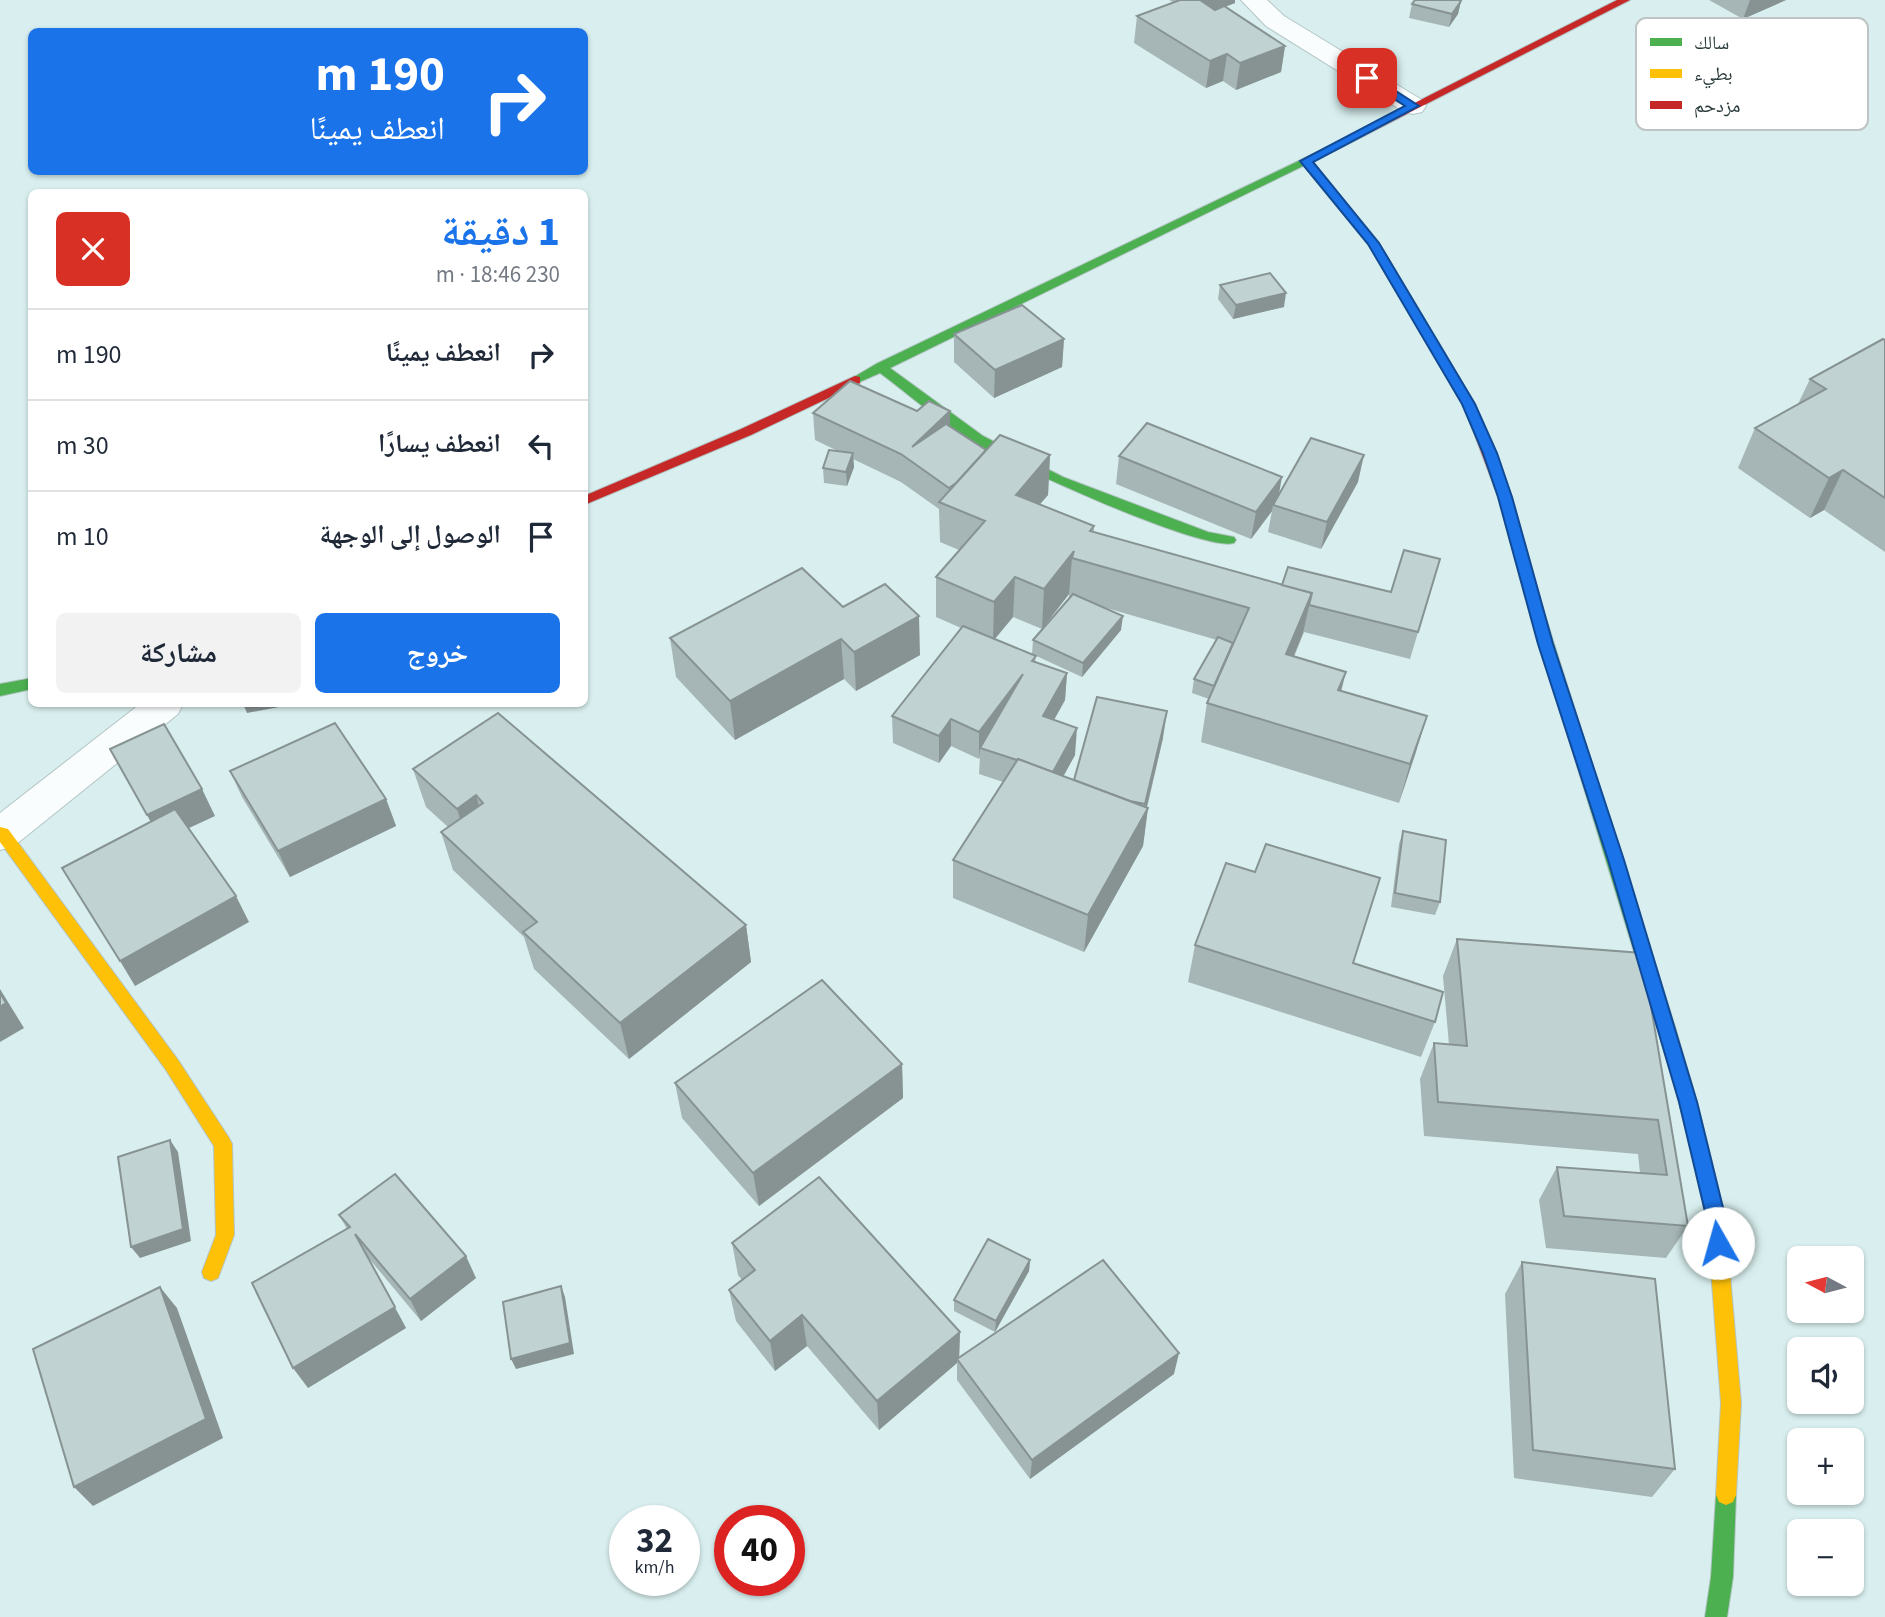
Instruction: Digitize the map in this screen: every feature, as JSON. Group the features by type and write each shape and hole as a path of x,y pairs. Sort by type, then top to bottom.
{"main road":[{"path":"588,499 746,432 1306,161 1625,0"},
{"path":"1306,161 1373,243 1469,404 1490,453 1546,644 1620,872 1688,1102 1716,1216 1731,1403 1722,1577 1716,1617"},
{"path":"880,367 978,439 1058,480 1206,536 1229,540"},
{"path":"0,691 28,684"},
{"path":"1,834 172,1065 223,1144 225,1235 211,1272"}],"street":[{"path":"1253,0 1275,22 1413,106"},
{"path":"1,834 161,707"}],"building":[{"path":"1180,0 1200,0 1215,10 1224,6 1285,46 1240,63 1227,54 1210,61 1137,16"},
{"path":"1415,0 1461,1 1452,14 1412,4"},
{"path":"1270,273 1286,293 1236,305 1220,285"},
{"path":"1022,305 1064,339 995,370 954,334"},
{"path":"1883,339 1885,498 1843,470 1829,478 1755,428 1826,389 1810,379"},
{"path":"850,381 917,411 929,401 950,411 912,447 946,424 986,450 949,488 901,454 813,413"},
{"path":"1147,423 1282,477 1256,512 1119,456"},
{"path":"1000,435 1050,455 1016,495 1094,526 1090,531 1312,593 1286,654 1346,672 1338,690 1427,716 1410,764 1207,703 1249,608 1072,558 1074,551 1044,589 1015,577 994,602 936,577 985,521 939,502"},
{"path":"1311,438 1364,455 1327,522 1273,505"},
{"path":"829,450 853,453 846,472 823,468"},
{"path":"1404,550 1440,559 1418,632 1309,605 1312,593 1282,585 1288,567 1391,592"},
{"path":"802,568 843,607 885,584 919,616 854,652 841,639 730,701 670,638"},
{"path":"1073,594 1123,616 1083,663 1033,640"},
{"path":"963,626 1036,656 1032,661 1067,673 1043,716 1077,728 1053,772 980,748 1023,674 979,732 951,719 939,736 892,716"},
{"path":"1218,637 1233,643 1214,686 1194,679"},
{"path":"1097,697 1167,711 1145,804 1074,780"},
{"path":"498,713 746,925 620,1023 523,932 537,922 441,832 483,803 476,795 457,809 413,769"},
{"path":"335,723 386,799 278,851 230,771"},
{"path":"164,724 202,789 147,815 110,749"},
{"path":"1018,759 1148,808 1088,915 953,860"},
{"path":"175,809 236,896 120,961 62,868"},
{"path":"1403,831 1446,840 1440,902 1395,893"},
{"path":"1266,844 1380,878 1353,963 1443,992 1435,1022 1195,945 1226,863 1255,872"},
{"path":"1457,939 1642,953 1688,1226 1564,1216 1557,1167 1667,1175 1658,1120 1438,1102 1434,1043 1467,1046"},
{"path":"822,980 902,1064 753,1173 675,1083"},
{"path":"0,993 6,1003 0,1007"},
{"path":"170,1140 183,1229 131,1247 118,1157"},
{"path":"395,1174 466,1256 410,1299 355,1234 395,1307 293,1368 252,1283 350,1227 339,1215"},
{"path":"819,1177 960,1332 877,1401 802,1315 770,1341 729,1290 755,1270 732,1243"},
{"path":"988,1239 1030,1260 996,1321 954,1300"},
{"path":"1103,1260 1179,1353 1032,1460 957,1359"},
{"path":"1522,1262 1655,1279 1675,1469 1533,1450"},
{"path":"561,1286 570,1343 511,1359 503,1302"},
{"path":"160,1287 206,1419 74,1487 33,1349"}],"traffic: fast":[{"path":"855,380 1340,144"},
{"path":"880,367 978,439 1058,480 1206,536 1229,540"},
{"path":"1537,612 1666,1027"},
{"path":"0,690 28,684"},
{"path":"1716,1617 1722,1577 1726,1495"}],"traffic: slow":[{"path":"2,833 172,1065 223,1144 225,1235 211,1272"},
{"path":"1666,1027 1716,1216 1731,1403 1726,1495"}],"traffic: jam":[{"path":"1340,144 1625,0"},
{"path":"1306,161 1373,243 1469,404 1505,497 1537,612"},
{"path":"588,499 746,432 855,380"}],"route":[{"path":"1367,78 1413,106 1306,161 1373,243 1406,295 1469,404 1490,453 1546,644 1631,906 1688,1102 1716,1216 1718,1243"}]}
